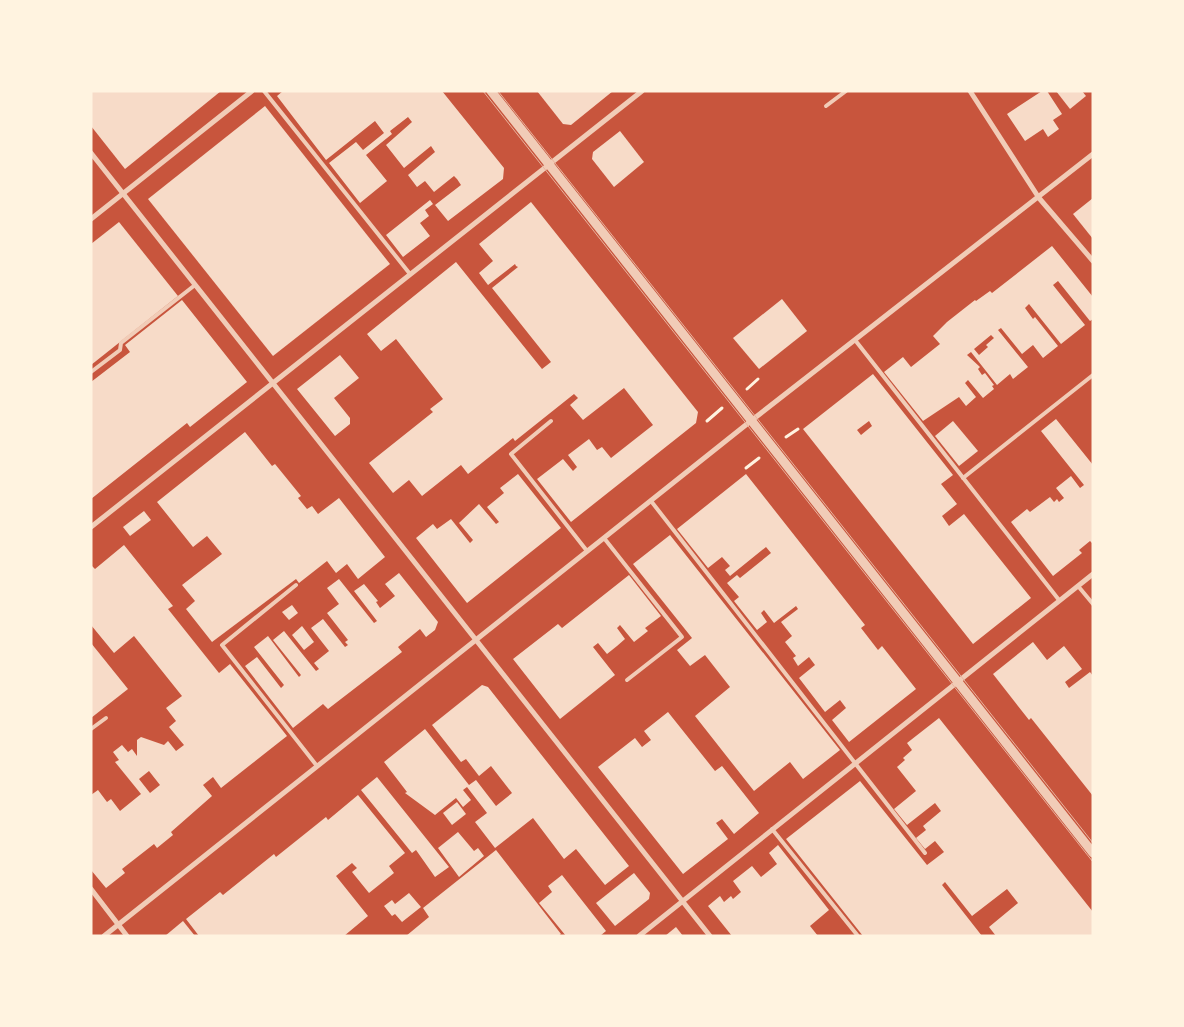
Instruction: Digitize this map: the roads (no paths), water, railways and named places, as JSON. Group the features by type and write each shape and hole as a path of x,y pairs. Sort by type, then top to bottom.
{"street":[{"path":"91,218 252,91"},
{"path":"491,91 1093,853"},
{"path":"91,527 642,91"},
{"path":"970,91 1039,198 1093,261"},
{"path":"91,153 710,936"},
{"path":"104,936 587,551 1093,154"},
{"path":"638,936 1093,574"},
{"path":"91,889 127,936"}],"lane":[{"path":"264,91 410,274"},
{"path":"826,106 846,91"},
{"path":"91,372 120,350 121,343 195,285"},
{"path":"855,340 1059,600"},
{"path":"963,478 1093,375"},
{"path":"551,421 511,454 587,551"},
{"path":"651,501 925,853"},
{"path":"604,538 682,637 626,680"},
{"path":"296,585 222,645 317,766"},
{"path":"1078,586 1093,604"},
{"path":"91,729 106,718"},
{"path":"772,829 858,936"}],"tram line":[{"path":"483,91 1093,862"},
{"path":"498,91 1093,843"}]}
